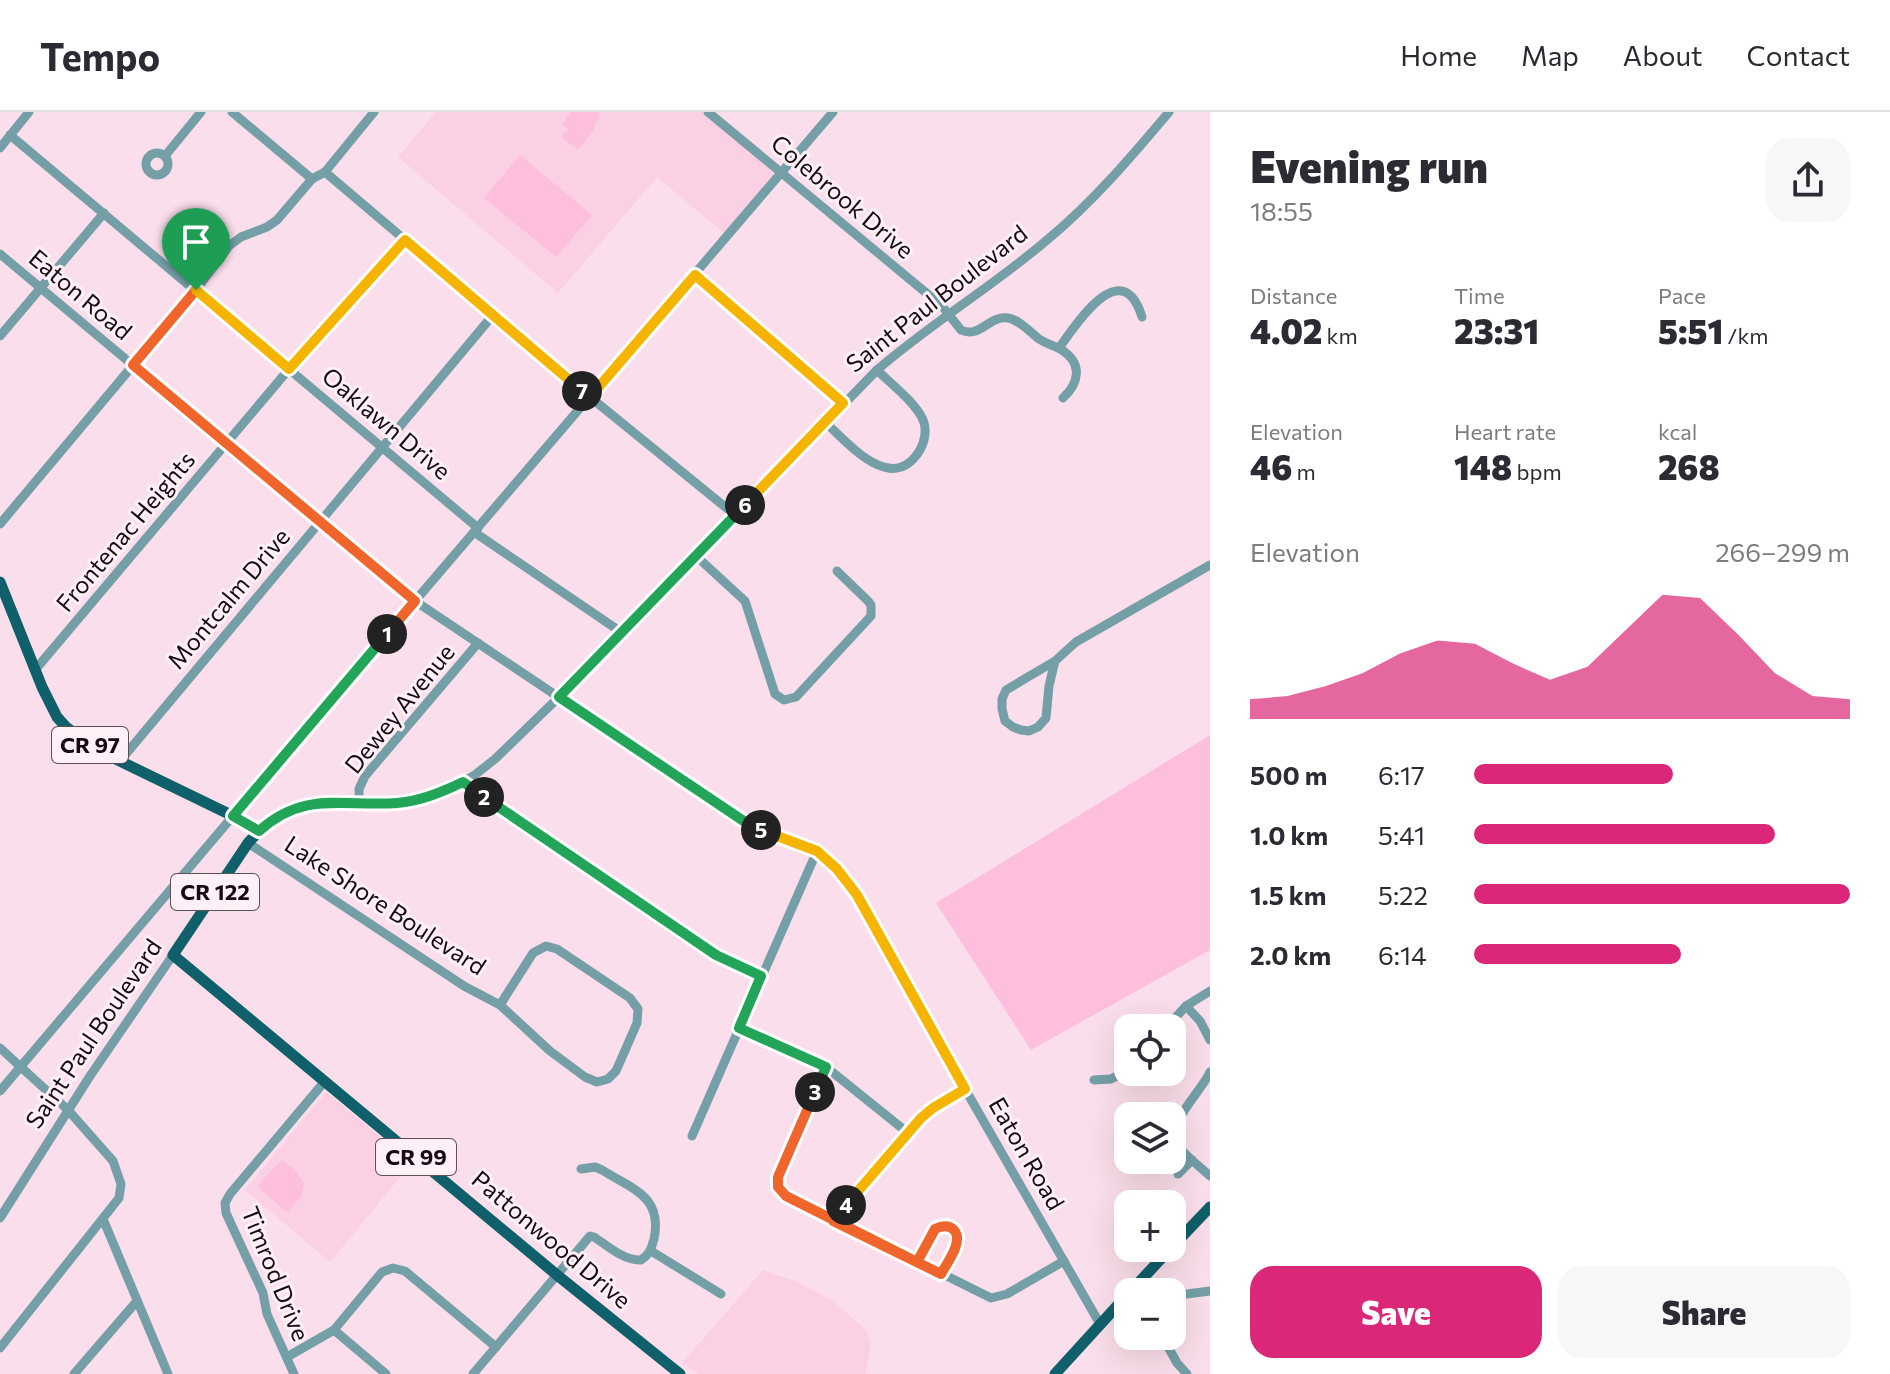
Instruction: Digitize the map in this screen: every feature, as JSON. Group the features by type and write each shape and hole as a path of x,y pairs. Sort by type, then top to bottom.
{"main road":[{"name":"Lake Shore Boulevard","path":"0,582 50,704 66,727 95,749 259,831"},
{"name":"Saint Paul Boulevard","path":"173,955 259,831"},
{"name":"Pattonwood Drive","path":"173,955 680,1374"},
{"path":"1186,1233 1210,1207"},
{"path":"1145,1278 1159,1262"},
{"path":"1055,1374 1114,1310"}],"street":[{"path":"0,148 29,112"},
{"path":"165,156 201,112"},
{"path":"232,112 312,179"},
{"path":"0,524 196,290 229,246 277,220 312,179 325,172 374,112"},
{"name":"Colebrook Drive","path":"708,112 949,314 965,333 975,332 1001,318 1011,318 1040,339 1059,348"},
{"path":"0,1091 833,112"},
{"name":"Saint Paul Boulevard","path":"259,831 283,813 309,804 390,803 444,791 463,782 495,759 877,370 1063,227 1110,181 1169,112"},
{"name":"Oaklawn Drive","path":"10,135 476,530 621,632"},
{"path":"325,172 590,397 735,515"},
{"path":"0,336 104,213"},
{"name":"Frontenac Heights","path":"35,670 289,369 405,240"},
{"name":"Eaton Road","path":"0,254 415,601 751,826 817,851 837,869 857,895 1100,1324"},
{"path":"695,275 843,403"},
{"path":"1063,398 1076,382 1076,371 1072,360 1059,348 1079,320 1112,290 1121,290 1130,295 1142,317"},
{"name":"Montcalm Drive","path":"120,761 493,315"},
{"path":"825,422 873,464 892,468 914,458 924,441 924,421 877,370"},
{"path":"696,556 745,601 775,694 784,700 796,697 871,616 868,601 837,571"},
{"path":"1055,661 1046,718 1029,731 1013,727 1005,721 1002,709 1006,690 1055,661 1076,642 1210,565"},
{"name":"Dewey Avenue","path":"359,803 359,789 365,776 478,643"},
{"path":"463,782 716,955 761,976"},
{"name":"Lake Shore Boulevard","path":"248,843 464,986 500,1005 550,1051 585,1077 597,1082 608,1079 616,1071 639,1014 630,998 557,949 546,946 533,953 500,1005"},
{"path":"692,1136 817,851"},
{"name":"Saint Paul Boulevard","path":"0,1218 68,1110 173,955"},
{"path":"1179,1014 1210,991"},
{"path":"1186,1006 1200,1021 1210,1040"},
{"path":"739,1028 826,1067 908,1133"},
{"path":"0,1048 68,1110 113,1161 121,1184 119,1198 0,1348"},
{"path":"826,1067 780,1172 778,1187 786,1196 987,1297 1007,1294 1064,1261"},
{"path":"1210,1072 1173,1134 1177,1145 1210,1176"},
{"path":"1094,1080 1114,1077"},
{"name":"Timrod Drive","path":"294,1374 267,1314 263,1293 226,1213 225,1203 325,1081"},
{"path":"833,1221 929,1112 965,1089"},
{"path":"1186,1166 1192,1160"},
{"path":"473,1374 590,1236 634,1260 641,1260 651,1251 657,1219 650,1203 602,1170 595,1167 581,1169"},
{"path":"103,1219 168,1374"},
{"path":"917,1262 935,1229 949,1226 957,1239 941,1274"},
{"path":"651,1251 721,1294"},
{"path":"287,1357 334,1330 382,1272 393,1268 405,1271 496,1347"},
{"path":"1186,1294 1210,1291"},
{"path":"74,1374 137,1301"},
{"path":"334,1330 386,1374"},
{"path":"1170,1350 1187,1374"}],"shaded area":[{"path":"436,112 702,112 771,170 773,175 725,234 657,177 558,293 398,157"},
{"path":"571,112 599,112 600,118 594,130 578,150 561,137 568,129 562,124"},
{"path":"520,155 592,215 556,257 484,198"},
{"path":"1210,735 1210,950 1031,1050 936,903"},
{"path":"326,1092 412,1163 330,1262 245,1190"},
{"path":"282,1160 294,1169 304,1183 301,1197 287,1212 260,1189 259,1184"},
{"path":"763,1270 795,1281 832,1300 867,1331 871,1344 865,1374 699,1374 682,1363"}],"route":[{"path":"196,290 133,365 415,601 233,816 259,831 283,813 309,804 400,802 428,797 463,782 716,955 761,976 739,1028 826,1067 778,1177 781,1192 792,1200 833,1221 917,1262 935,1229 949,1226 957,1239 941,1274 833,1221 921,1118 965,1089 857,895 837,869 817,851 751,826 559,697 843,403 695,275 590,397 405,240 289,369 196,290"}]}
